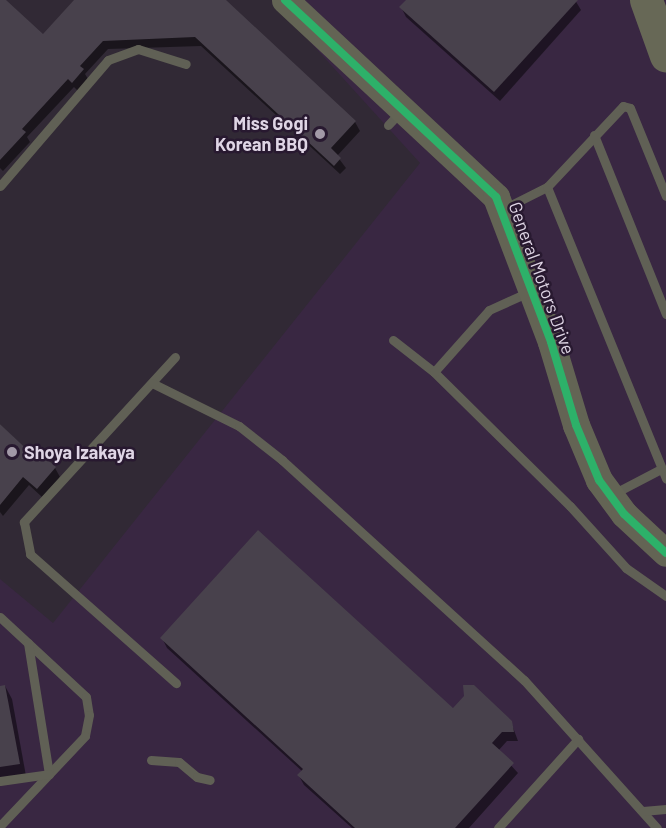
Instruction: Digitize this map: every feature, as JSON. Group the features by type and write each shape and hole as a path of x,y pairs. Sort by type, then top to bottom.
{"highway":[{"path":"645,0 666,56"}],"street":[{"name":"General Motors Drive","path":"285,0 396,116 440,149 474,182 496,197 532,291 576,425 599,480 610,495 663,550"}],"lane":[{"path":"0,186 108,60 138,49 186,64"},
{"path":"501,210 547,187 616,109 630,108 666,196"},
{"path":"594,135 666,314"},
{"path":"547,187 666,479"},
{"path":"434,372 489,310 532,291"},
{"path":"393,340 434,372 570,506 626,568 666,596"},
{"path":"175,357 24,522 30,554 176,683"},
{"path":"152,383 239,426 282,460 524,680 578,739 624,795 643,811 657,828"},
{"path":"610,495 661,470"},
{"path":"0,617 86,697 89,715 85,736 0,826"},
{"path":"28,643 49,774"},
{"path":"498,828 578,739"},
{"path":"151,760 179,762 197,777 210,780"},
{"path":"0,781 49,774"},
{"path":"643,811 666,809"}],"shaded area":[{"path":"272,0 666,0 666,828 0,828 0,579 53,623 420,163"}],"building":[{"path":"0,0 6,0 43,34 74,0 226,0 356,121 331,148 341,158 334,166 195,37 103,41 80,66 84,69 72,83 68,79 22,129 26,132 0,160"},
{"path":"406,0 578,0 494,92 399,7"},
{"path":"0,424 38,460 42,455 56,467 37,489 23,477 0,505"},
{"path":"258,530 453,708 464,696 463,685 474,685 512,721 514,732 502,732 492,743 514,763 455,828 355,828 297,775 303,769 160,638"},
{"path":"5,685 20,764 0,767 0,686"}],"cycle path":[{"path":"285,0 496,197 551,342 576,425 599,480 624,514 666,553"}],"place":[{"name":"Miss Gogi Korean BBQ","path":"320,134"},
{"name":"Shoya Izakaya","path":"12,452"}]}
